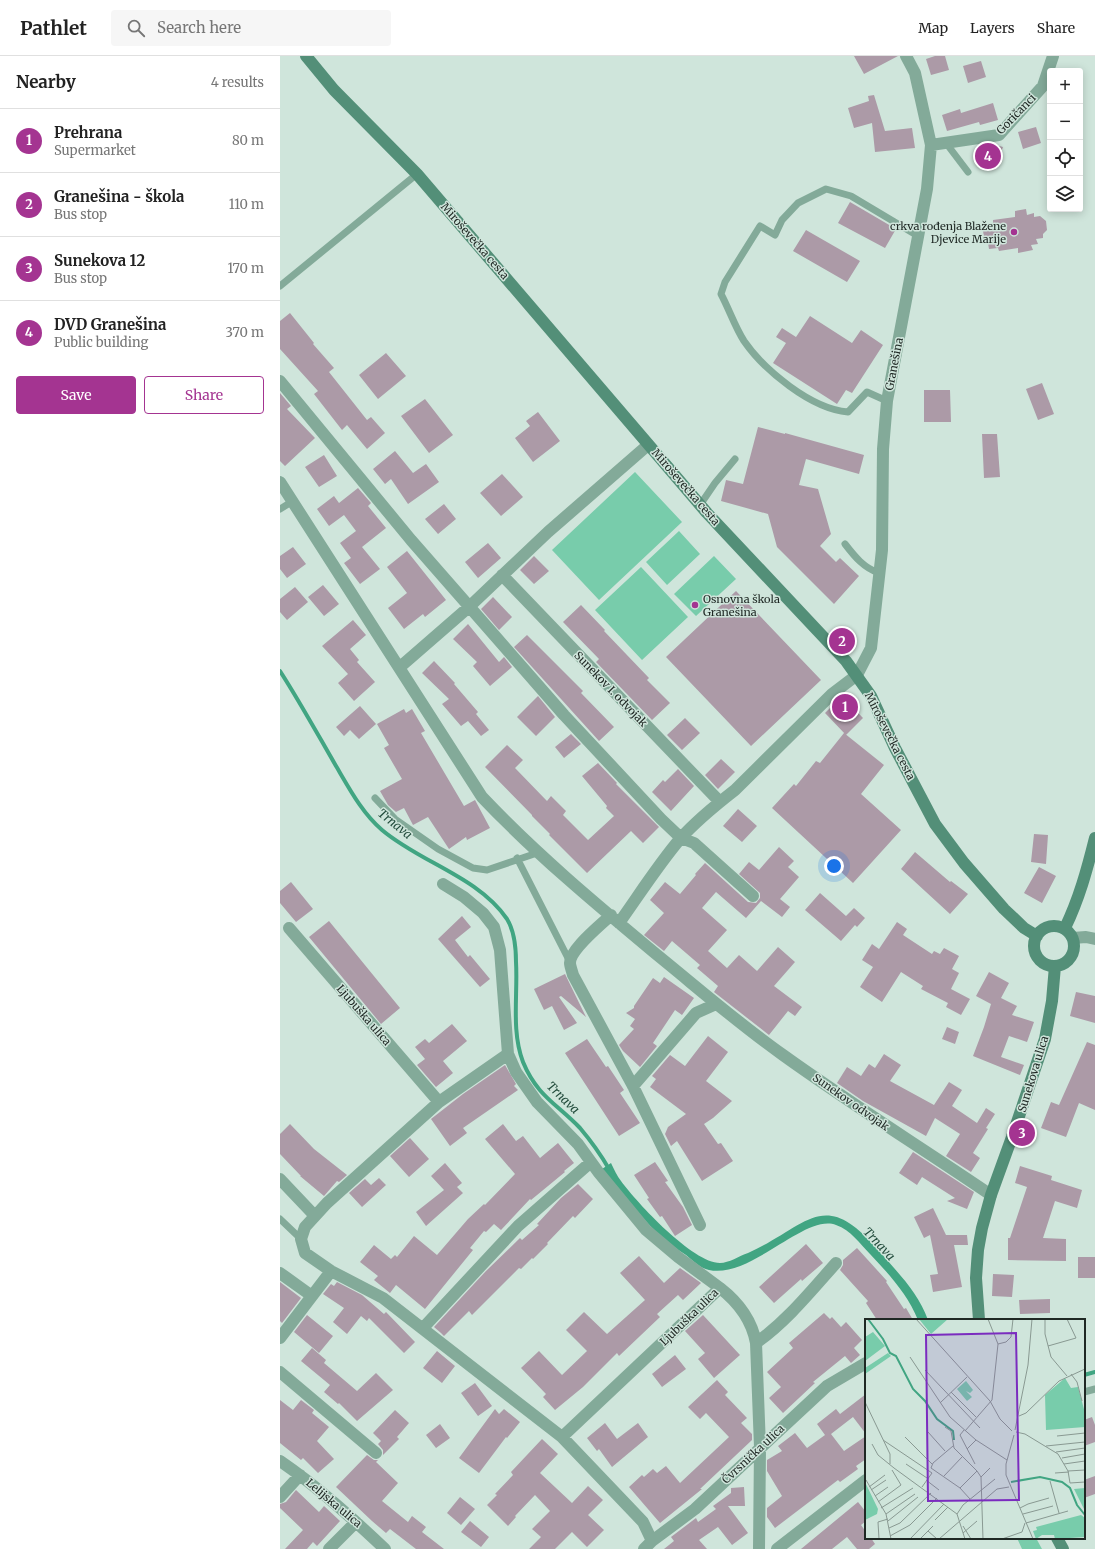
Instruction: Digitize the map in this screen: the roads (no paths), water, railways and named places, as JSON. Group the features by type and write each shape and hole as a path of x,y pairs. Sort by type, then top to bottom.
{"main road":[{"name":"Miroševečka cesta","path":"306,56 334,90 418,174 700,505 824,636 857,675 871,696 895,748 935,824 964,863 1004,909 1024,928 1037,936"},
{"path":"1065,928 1075,907 1084,881 1095,838"},
{"path":"1052,925 1065,928 1070,932 1073,938 1074,951 1067,962 1054,966 1048,965 1037,956 1034,943 1037,936 1041,931 1052,925"},
{"name":"Sunekova ulica","path":"979,1319 976,1295 978,1250 991,1195 1045,1039 1052,1001 1054,966"},
{"path":"1058,1539 1063,1549"}],"street":[{"name":"Granešina","path":"857,675 871,648 880,573 883,527 884,436 887,401 928,189 932,145 915,73 906,56"},
{"name":"Goričanci","path":"932,145 999,135 1043,86 1053,56"},
{"path":"280,381 411,540 570,721 681,838 694,843 753,896"},
{"path":"400,667 469,607 548,532 648,444"},
{"path":"280,482 482,797 537,853 615,919"},
{"name":"Sunekov I. odvojak","path":"502,575 720,802"},
{"path":"700,1225 633,1086 573,975 570,963 573,954 581,944 615,919 644,887 681,838 735,790 832,694 857,675"},
{"name":"Ljubuška ulica","path":"443,884 464,897 483,913 494,927 500,950 508,1054 516,1072 537,1102 578,1144 646,1230 678,1257 720,1288 562,1437"},
{"name":"Sunekov odvojak","path":"615,919 716,1004 795,1064 896,1133 991,1195"},
{"name":"Ljubuška ulica","path":"289,928 439,1102"},
{"path":"1073,938 1086,937 1095,939"},
{"path":"633,1086 696,1013 716,1004"},
{"path":"508,1054 439,1102 327,1203 305,1227 301,1239 305,1253 331,1272 383,1298 562,1437 643,1522 648,1545"},
{"path":"422,1328 518,1226 591,1162"},
{"path":"280,1179 315,1216"},
{"path":"756,1343 785,1319 836,1263"},
{"path":"280,1338 331,1272"},
{"path":"280,1273 312,1296"},
{"path":"720,1288 732,1297 742,1310 753,1331 756,1343 760,1447 759,1549"},
{"name":"Čvrsnička ulica","path":"648,1545 695,1509 827,1386 865,1364"},
{"path":"280,1372 376,1453"},
{"name":"Lelijska ulica","path":"280,1461 300,1475 356,1522 385,1549"},
{"path":"280,1497 300,1475"},
{"path":"778,1549 865,1481"},
{"path":"329,1549 356,1522"}],"lane":[{"path":"946,143 968,172"},
{"path":"280,286 418,174"},
{"path":"887,401 867,392 848,412 838,411 831,410 795,391 760,361 744,340 721,294 725,282 760,226 775,235 782,220 798,203 826,189 851,196 918,236"},
{"path":"700,505 715,483 735,459"},
{"path":"280,509 293,501"},
{"path":"845,544 858,560 869,569 880,573"},
{"path":"375,798 395,819 438,849 473,868 488,870 517,858 537,853"},
{"path":"517,858 570,963"},
{"path":"280,1219 301,1239"},
{"path":"1085,1392 1095,1389"}],"waterway":[{"name":"Trnava","path":"280,671 351,791 368,816 397,842 465,881 480,892 495,904 507,919 512,929 515,946 516,1025 519,1050 523,1062 529,1074 541,1091 580,1128 596,1148 609,1169"},
{"name":"Trnava","path":"1085,1375 1095,1372"}],"place":[{"name":"DVD Granešina","path":"988,156"},
{"name":"crkva rođenja Blažene Djevice Marije","path":"1014,232"},
{"name":"Osnovna škola Granešina","path":"695,605"},
{"name":"Granešina - škola","path":"842,641"},
{"name":"Prehrana","path":"845,707"},
{"name":"Sunekova 12","path":"1022,1133"}]}
